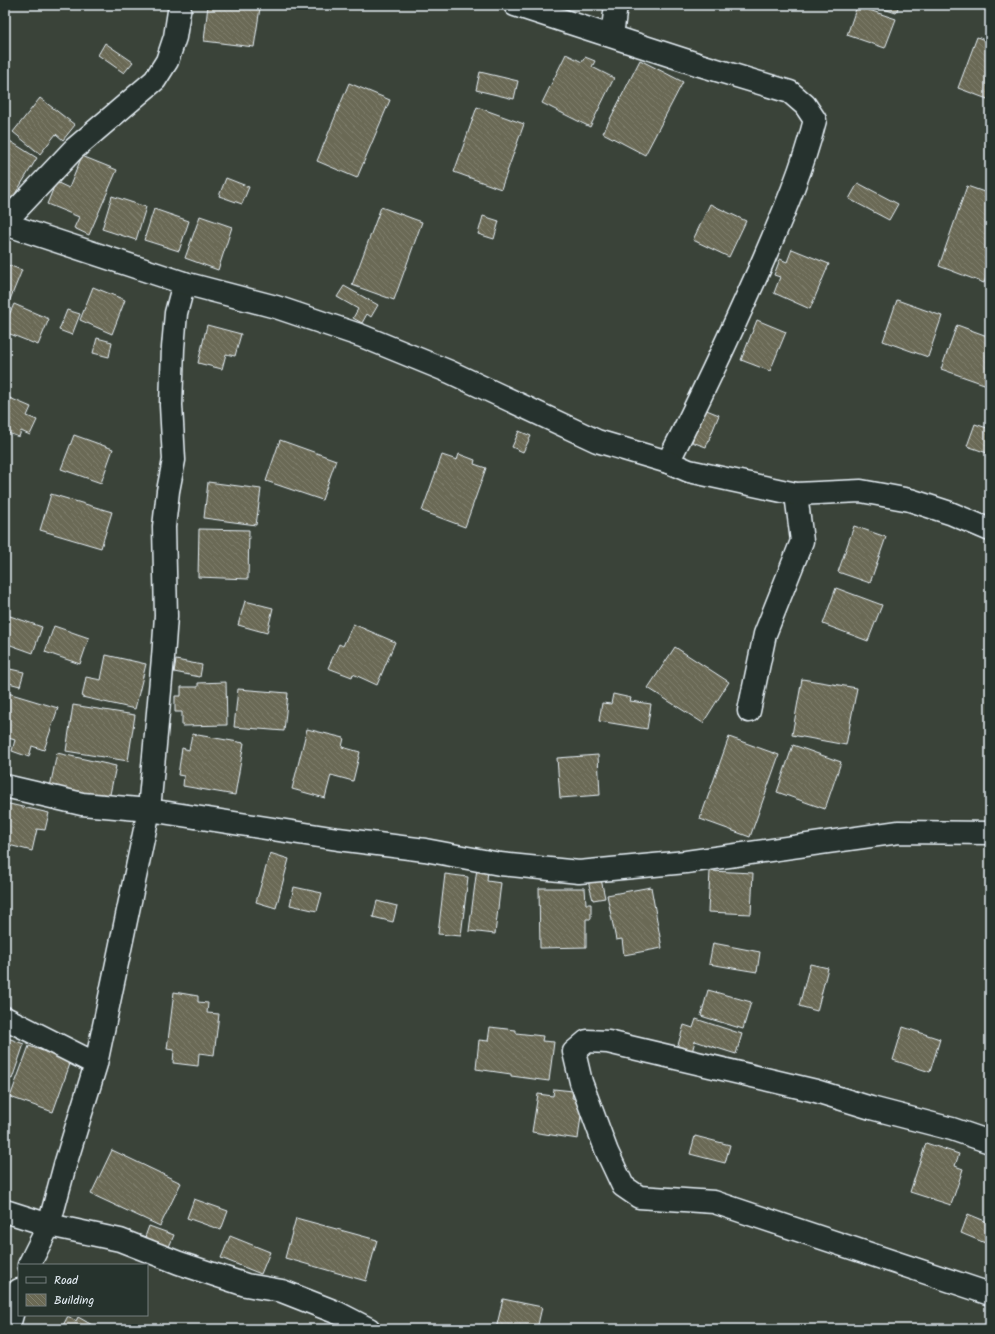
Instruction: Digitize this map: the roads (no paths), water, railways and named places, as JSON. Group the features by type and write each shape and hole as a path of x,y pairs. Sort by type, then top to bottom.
{"street":[{"path":"180,5 175,37 168,61 155,80 74,149 5,223 184,283 276,307 362,336 450,372 597,441 668,462 689,471 796,494 861,492 910,500 950,513 990,530"},
{"path":"515,5 700,65 790,92 805,105 815,120 808,148 780,221 734,327 668,462"},
{"path":"612,36 616,5"},
{"path":"30,1264 49,1225 65,1165 96,1064 149,810 166,616 164,527 168,491 174,460 171,405 176,313 184,283"},
{"path":"749,711 765,634 802,541 796,494"},
{"path":"5,786 82,804 149,810 338,839 425,850 500,864 579,872 686,862 899,832 990,833"},
{"path":"5,1018 96,1064"},
{"path":"990,1142 952,1129 871,1108 816,1091 608,1042 587,1041 574,1052 581,1082 610,1159 623,1186 640,1197 714,1202 990,1294"},
{"path":"5,1211 49,1225 120,1240 179,1263 246,1285 282,1291 338,1313 369,1329"},
{"path":"8,1329 18,1294"}]}
